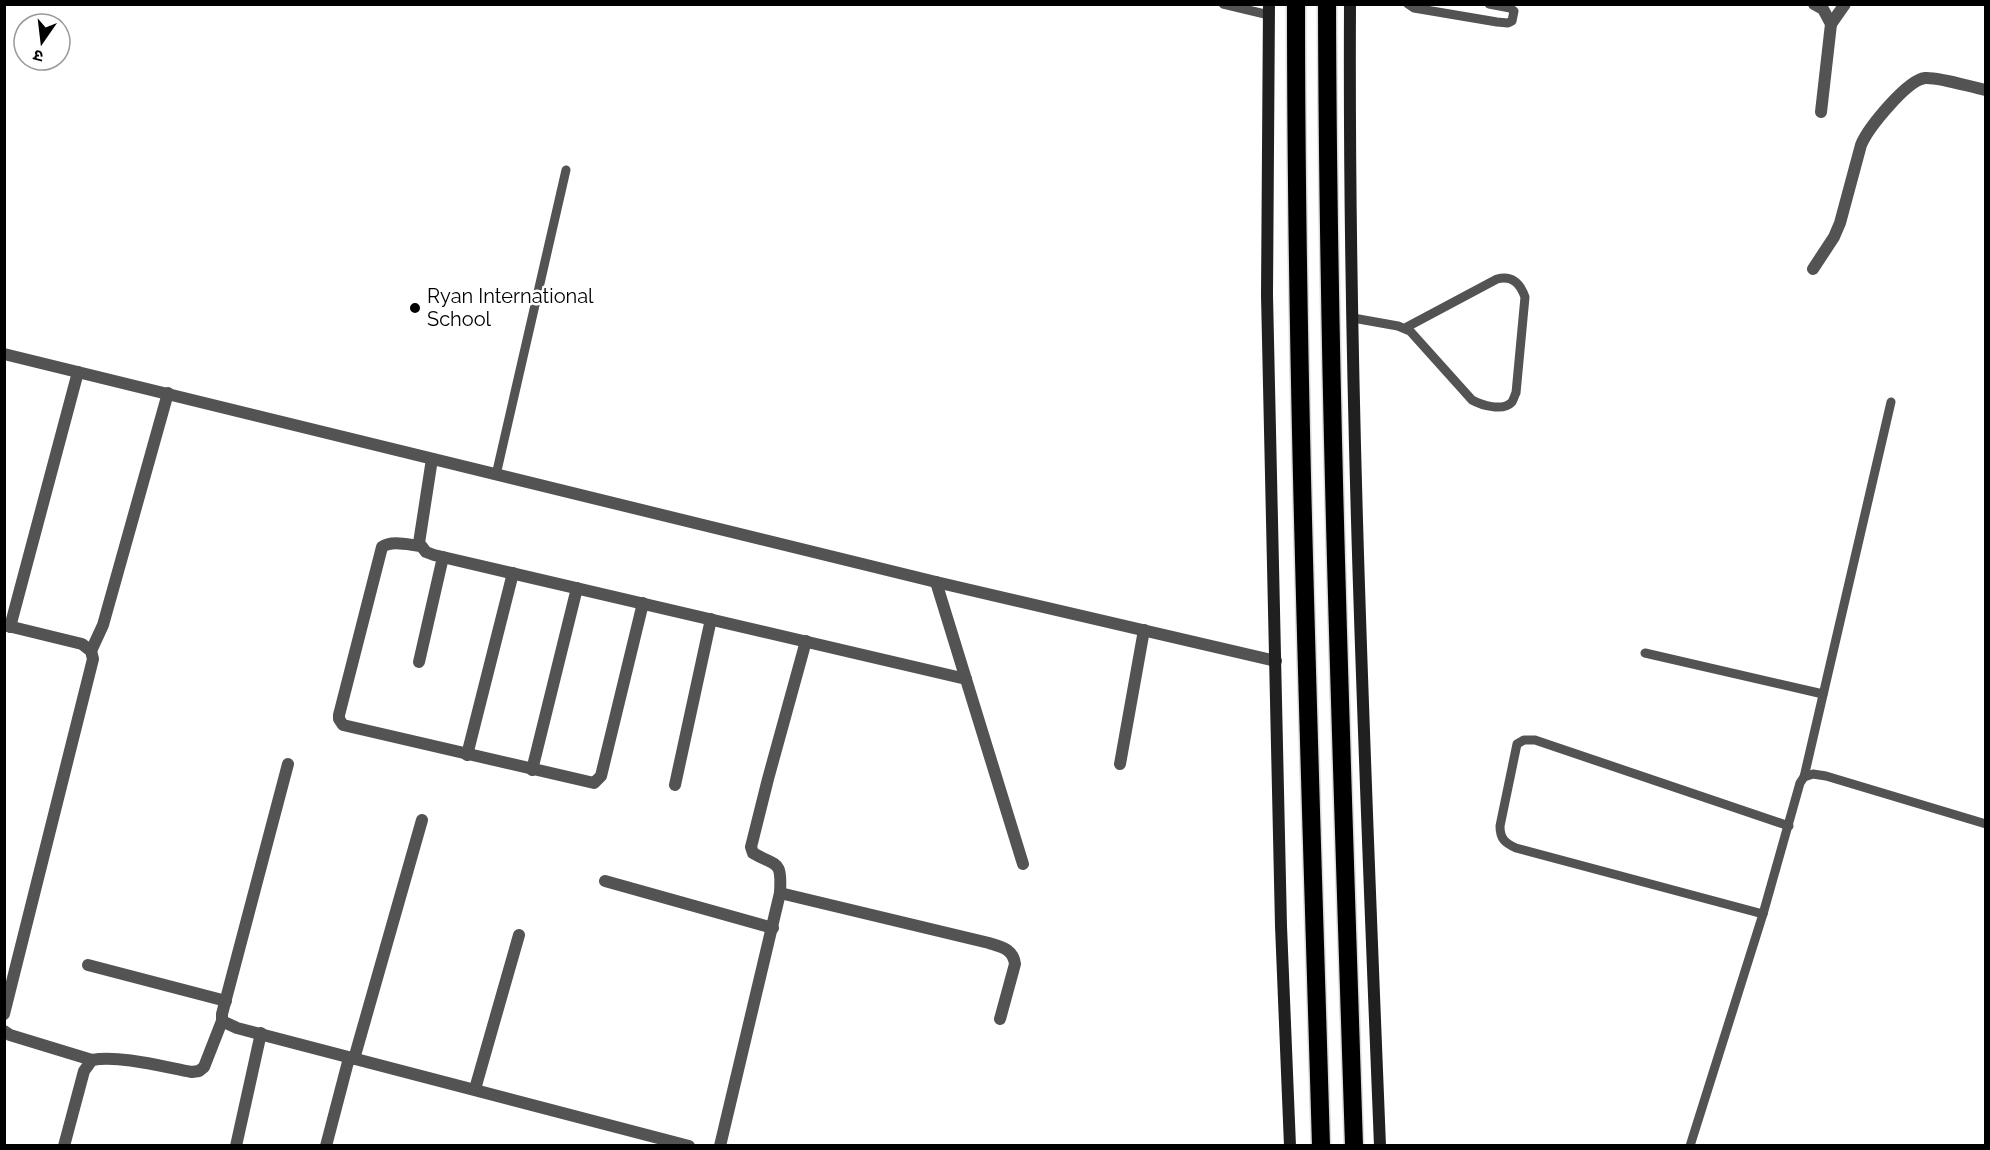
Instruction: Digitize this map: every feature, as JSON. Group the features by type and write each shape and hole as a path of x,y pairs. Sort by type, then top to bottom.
{"highway":[{"path":"1296,4 1296,201 1321,1146"},
{"path":"1327,4 1327,172 1337,622 1354,1146"}],"main road":[{"path":"1350,4 1349,164 1353,318 1366,806 1380,1146"},
{"path":"1269,10 1267,295 1281,926 1290,1146"}],"street":[{"path":"1814,4 1823,9 1831,24"},
{"path":"1821,112 1831,24 1845,4"},
{"path":"1814,269 1834,237 1861,145 1866,134 1880,116 1918,80 1930,78 1986,90"},
{"path":"4,354 936,582 1276,661"},
{"path":"78,372 7,626 82,644 91,651"},
{"path":"4,1014 92,667 91,651 103,625 168,393"},
{"path":"420,546 419,538 432,459"},
{"path":"644,603 601,776 594,783 585,783 340,723 339,719 382,547 391,543 420,546 434,555 644,603 966,679"},
{"path":"419,662 443,557"},
{"path":"467,755 513,573"},
{"path":"936,582 1023,864"},
{"path":"532,770 577,588"},
{"path":"675,785 711,619"},
{"path":"1120,764 1144,630"},
{"path":"720,1146 780,892 781,880 778,866 753,853 751,847 806,641"},
{"path":"4,1031 10,1035 92,1060 101,1058 118,1060 192,1072 204,1067 222,1021 288,764"},
{"path":"326,1146 422,820"},
{"path":"605,881 773,928"},
{"path":"780,892 989,943 1010,951 1015,964 1000,1019"},
{"path":"475,1089 519,935"},
{"path":"88,965 226,1001"},
{"path":"222,1021 237,1028 689,1146"},
{"path":"236,1146 261,1033"},
{"path":"64,1146 84,1071 92,1060"}],"lane":[{"path":"1223,4 1269,10"},
{"path":"1408,4 1413,8 1486,20 1508,23 1512,21 1514,11 1510,8 1489,4"},
{"path":"496,475 566,170"},
{"path":"1353,318 1405,328 1472,400 1488,406 1505,406 1512,402 1516,393 1525,297 1517,282 1509,278 1497,279 1405,328"},
{"path":"1690,1146 1763,914 1800,783 1804,777 1891,402"},
{"path":"1645,653 1823,694"},
{"path":"1763,914 1507,844 1500,835 1500,826 1517,744 1524,740 1535,740 1788,826"},
{"path":"1804,777 1813,774 1826,776 1986,824"}],"place":[{"name":"Ryan International School","path":"415,308"}]}
